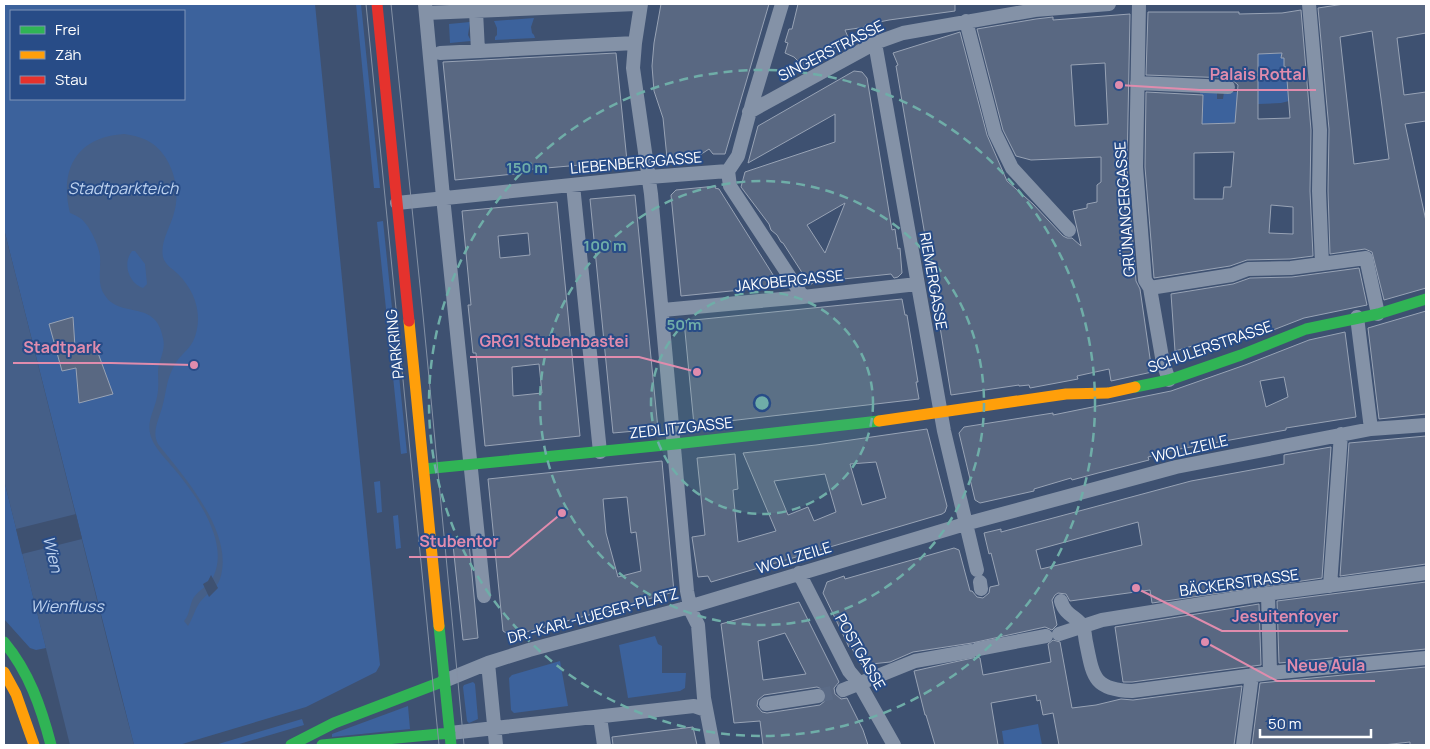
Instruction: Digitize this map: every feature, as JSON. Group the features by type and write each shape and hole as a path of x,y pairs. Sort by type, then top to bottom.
{"street":[{"name":"PARKRING","path":"377,4 450,739"},
{"path":"484,596 425,9 476,11 636,4"},
{"path":"641,4 635,43 634,68 649,177 663,310 687,591 690,606"},
{"path":"782,4 749,112 738,156 728,171 730,186 803,297"},
{"name":"SINGERSTRASSE","path":"749,112 874,43 903,33 1035,10 1109,4"},
{"name":"GRÜNANGERGASSE","path":"1139,4 1136,167 1145,280 1150,288 1163,363 1169,380"},
{"path":"1309,4 1320,130 1322,264"},
{"path":"476,11 478,51"},
{"path":"966,21 999,142 1012,168 1069,230"},
{"path":"440,53 635,43"},
{"name":"RIEMERGASSE","path":"874,43 941,414 965,524"},
{"path":"1138,83 1228,86"},
{"name":"LIEBENBERGGASSE","path":"397,202 728,171"},
{"path":"573,185 600,452"},
{"path":"1150,288 1232,274 1248,269 1291,268 1366,258 1378,314"},
{"name":"JAKOBERGASSE","path":"663,310 917,284"},
{"name":"SCHULERSTRASSE","path":"941,414 1066,394 1108,394 1169,380 1242,355 1306,329 1378,314 1426,299"},
{"path":"1357,317 1371,429"},
{"name":"ZEDLITZGASSE","path":"424,468 600,452 941,414"},
{"name":"WOLLZEILE","path":"690,606 965,524 1176,467 1341,434 1371,429 1426,425"},
{"path":"1330,586 1341,434"},
{"path":"965,524 979,580"},
{"name":"POSTGASSE","path":"799,573 849,671 859,684 894,745"},
{"name":"BÄCKERSTRASSE","path":"843,690 916,661 1053,635 1102,620 1268,594 1426,573"},
{"path":"1268,594 1270,673"},
{"path":"1061,601 1063,609 1083,626 1092,673 1104,686 1120,690 1132,691 1252,675 1426,658"},
{"name":"DR.-KARL-LUEGER-PLATZ","path":"444,681 488,663 538,647 690,606 698,625 706,710 713,745"},
{"path":"4,642 17,659 33,687 39,701 51,745"},
{"path":"488,663 496,745"},
{"path":"4,672 20,703 34,745"},
{"path":"1243,745 1252,675"},
{"path":"291,745 334,723 444,681"},
{"path":"766,704 818,696"},
{"path":"322,745 450,739 495,728 694,706 706,710"},
{"path":"600,717 604,745"}],"shaded area":[{"path":"4,4 315,4 380,665 376,672 306,707 179,745 134,745 4,229"},
{"path":"356,4 361,4 380,188 374,188"},
{"path":"534,18 531,27 535,38 495,40 497,28 494,21"},
{"path":"470,22 468,35 471,41 450,43 449,24"},
{"path":"1282,53 1284,67 1288,67 1289,101 1258,104 1258,54"},
{"path":"1200,92 1217,92 1217,99 1223,99 1224,92 1238,92 1235,123 1200,124 1200,115 1203,114 1203,95"},
{"path":"383,221 407,453 401,454 377,222"},
{"path":"4,480 46,648 36,650 30,648 4,619"},
{"path":"380,481 382,512 377,513 374,482"},
{"path":"398,515 401,548 396,549 393,516"},
{"path":"655,636 658,644 662,646 662,673 686,673 685,688 680,691 628,698 619,645"},
{"path":"560,661 568,706 514,713 511,710 509,678 512,675"},
{"path":"473,682 475,684 478,719 469,723 467,721 463,687"},
{"path":"408,706 410,729 332,737 332,734"},
{"path":"302,719 304,725 236,745 215,745"},
{"path":"1038,724 1042,745 1004,745 1002,731"}],"water":[{"name":"Stadtparkteich","path":"124,134 146,140 160,150 166,158 176,185 176,204 164,240 163,257 167,265 188,286 197,307 198,322 195,336 191,345 178,359 170,375 155,434 158,444 193,489 204,507 214,525 220,543 223,561 220,579 216,586 200,602 188,626 184,621 192,600 210,582 214,575 217,562 217,548 214,533 201,505 158,450 151,437 149,426 158,394 158,371 164,347 163,338 159,326 153,318 145,313 119,306 111,302 104,294 100,276 100,253 97,244 84,221 70,213 67,197 67,183 75,158 94,141 108,136","holes":["132,251 135,251 145,264 147,284 143,288 134,282 128,272 129,256"]},
{"name":"Wienfluss","path":"4,229 134,745 70,745 4,480"}],"pier":[{"path":"76,514 82,539 22,554 16,529"},
{"path":"211,575 218,588 209,597 203,584 208,581"}],"building":[{"path":"661,4 769,4 725,154 713,154 709,149 700,155 667,158 663,118 654,91 652,66"},
{"path":"798,4 955,4 955,11 889,20 865,25 866,27 845,30 848,37 841,41 842,43 803,66 794,57 785,53 788,43 785,42 789,29 792,29"},
{"path":"1344,4 1426,4 1426,33 1397,38 1404,95 1426,92 1426,121 1405,124 1426,221 1426,288 1384,300 1372,252 1365,249 1330,254 1329,129 1318,8","holes":["1372,31 1389,159 1354,164 1340,37"]},
{"path":"1301,10 1311,130 1310,191 1313,256 1290,259 1247,260 1230,266 1154,278 1145,167 1146,92 1203,95 1202,124 1235,123 1238,85 1230,78 1146,75 1148,12 1282,13","holes":["1282,53 1281,58 1284,58 1284,67 1286,67 1290,118 1258,119 1258,54","1234,152 1231,187 1224,187 1223,199 1194,199 1194,153","1271,205 1293,207 1293,234 1269,233"]},
{"path":"1130,14 1127,168 1136,281 1140,289 1152,372 1111,381 1109,369 1077,376 1078,379 1030,388 1029,385 1019,385 951,395 935,296 939,296 935,294 896,66 898,65 893,53 960,32 987,135 1007,181 1033,204 1063,236 1072,238 1081,246 1073,211 1087,208 1087,204 1097,202 1097,185 1101,182 1101,157 1031,160 1016,156 1003,130 977,29 1053,17 1053,20","holes":["1105,63 1108,124 1075,126 1071,65"]},
{"path":"616,53 627,161 523,170 524,173 455,180 443,62"},
{"path":"854,71 862,72 867,78 892,230 895,229 898,249 900,248 902,273 898,277 894,278 891,274 814,282 810,285 783,243 771,230 769,224 741,187 745,172 835,142 835,114 748,163 758,126","holes":["845,203 825,253 807,225"]},
{"path":"716,186 715,188 719,189 775,278 771,287 681,296 671,195 676,190"},
{"path":"635,195 658,429 613,433 590,199"},
{"path":"557,202 580,436 485,446 476,353 473,353 468,305 471,305 462,211","holes":["528,233 530,255 500,258 498,236","539,364 542,393 513,396 512,367"]},
{"path":"1359,268 1367,305 1304,318 1250,339 1248,334 1232,338 1231,335 1175,351 1171,294 1233,284 1250,278 1292,277"},
{"path":"902,299 905,315 907,315 919,399 694,425 684,321"},
{"path":"1426,311 1426,414 1379,419 1368,328"},
{"path":"73,317 75,347 94,342 113,394 79,403 76,368 62,371 49,324"},
{"path":"1345,332 1356,417 1286,428 1286,430 1174,450 1148,457 1149,460 1072,480 1071,478 1034,489 1034,491 980,503 975,500 959,433 964,427 1053,413 1053,415 1171,391 1309,340","holes":["1284,377 1288,397 1266,407 1260,381"]},
{"path":"927,429 947,506 945,512 711,582 708,576 698,577 692,537 705,535 697,458 735,454 738,489 733,490 738,542 776,531 743,453 816,445","holes":["876,462 886,498 862,505 850,464","825,474 836,512 814,521 808,507 788,515 774,481"]},
{"path":"1426,436 1426,564 1340,576 1349,443"},
{"path":"1331,447 1322,578 1152,603 1150,590 1070,601 1066,594 1058,593 1052,600 1057,625 1052,630 1045,627 972,643 913,652 890,662 862,665 851,647 849,647 823,593 827,582 844,576 845,579 954,548 959,550 970,591 977,597 983,598 989,593 990,587 999,585 984,533 1001,529 1001,532 1191,481 1284,464 1284,455","holes":["1138,522 1142,545 1041,569 1036,550"]},
{"path":"662,461 674,592 511,636 503,631 488,479","holes":["627,497 631,533 636,532 641,571 618,577 606,533 603,499"]},
{"path":"469,543 478,638 463,640 453,545"},
{"path":"1426,582 1426,649 1279,663 1277,601"},
{"path":"799,602 839,682 834,688 835,694 841,699 847,698 863,730 868,745 763,745 760,721 734,723 721,624","holes":["785,633 806,674 763,680 758,641","817,687 824,690 827,695 826,700 820,705 767,713 762,712 757,706 758,700 764,695"]},
{"path":"1259,604 1261,665 1123,682 1115,627"},
{"path":"1053,640 1060,642 1072,708 1121,699 1133,700 1242,686 1234,745 1059,745 1053,713 1043,715 1040,700 1037,701 1036,695 991,703 998,745 935,745 914,671 977,657 980,658 983,675 1051,662 1048,644"},
{"path":"1426,667 1426,745 1410,745 1410,742 1383,745 1252,745 1260,683"},
{"path":"693,727 697,745 613,745 612,737"}],"tunnel":[{"path":"818,696 843,690"}],"tram line":[{"path":"366,4 439,745"},
{"path":"391,4 464,745"}],"traffic: fast":[{"path":"1135,387 1169,380 1241,355 1306,329 1378,314 1426,299"},
{"path":"424,469 879,421"},
{"path":"439,626 451,745"},
{"path":"4,642 13,653 33,691 51,745"},
{"path":"291,745 334,723 444,681"},
{"path":"322,745 450,733"}],"traffic: slow":[{"path":"409,321 439,626"},
{"path":"879,421 1066,394 1108,393 1135,387"},
{"path":"4,672 16,694 34,745"}],"traffic: jam":[{"path":"377,4 409,321"}],"place":[{"name":"Palais Rottal","path":"1119,85"},
{"name":"Stadtpark","path":"194,365"},
{"name":"GRG1 Stubenbastei","path":"697,372"},
{"name":"Stubentor","path":"562,513"},
{"name":"Jesuitenfoyer","path":"1136,588"},
{"name":"Neue Aula","path":"1205,642"}],"water label":[{"name":"Wien","path":"53,554"}]}
